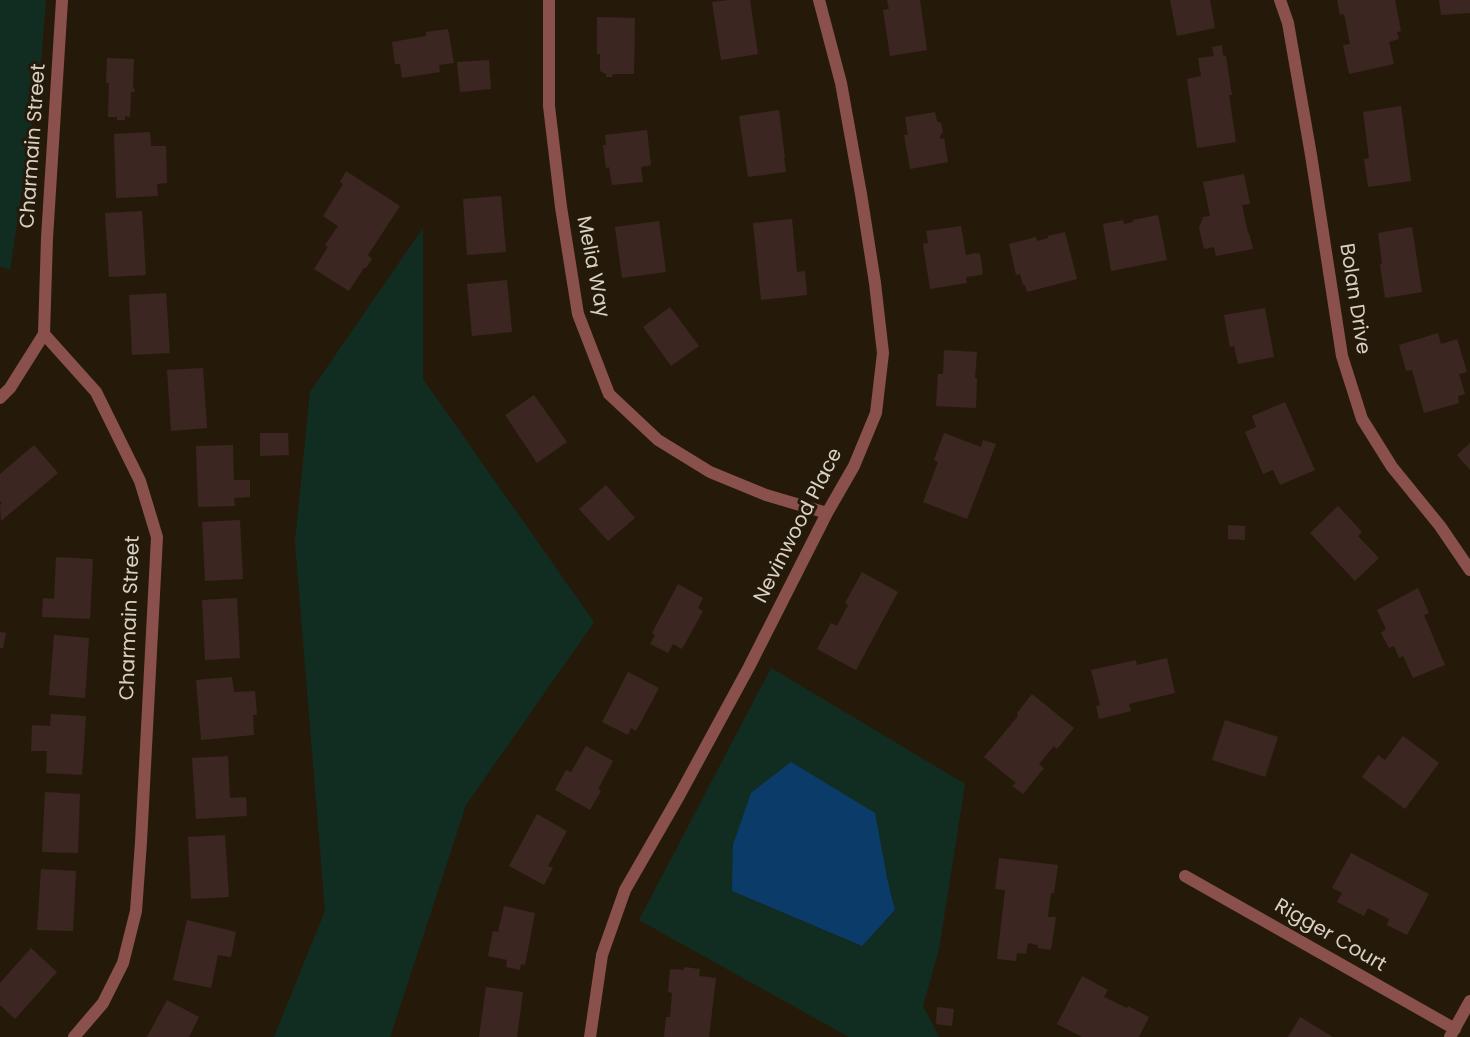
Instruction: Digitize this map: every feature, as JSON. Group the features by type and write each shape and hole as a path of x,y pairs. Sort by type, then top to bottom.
{"street":[{"name":"Charmain Street","path":"62,0 47,238 44,334 96,393 140,481 157,537 136,911 123,963 103,1003 74,1037"},
{"name":"Melia Way","path":"549,0 549,106 561,207 578,314 609,394 658,440 710,472 766,495 827,513"},
{"name":"Nevinwood Place","path":"590,1037 602,955 625,890 680,796 749,667 827,513 854,465 876,413 883,353 875,283 841,82 819,0"},
{"name":"Bolan Drive","path":"1280,0 1288,23 1311,155 1342,356 1362,419 1392,467 1440,526 1470,570"},
{"path":"0,398 10,388 44,334"},
{"name":"Rigger Court","path":"1185,876 1453,1033"},
{"path":"1453,1033 1470,1001"}],"green space":[{"path":"0,0 46,0 41,62 10,270 0,266"},
{"path":"423,228 423,379 594,622 466,805 390,1037 274,1037 325,911 295,542 310,392"},
{"path":"771,668 965,784 939,949 923,1006 939,1037 849,1037 639,920","holes":["887,878 895,911 861,946 732,891"]}],"water":[{"path":"791,762 875,813 895,910 862,946 732,891 733,845 751,793"}],"building":[{"path":"750,0 758,54 721,60 712,2"},
{"path":"887,0 920,0 927,50 890,56 883,10 889,9"},
{"path":"1170,0 1210,0 1215,28 1177,36"},
{"path":"1337,0 1395,0 1401,31 1397,32 1399,39 1389,42 1394,64 1349,74 1343,45 1350,44 1344,14 1340,15"},
{"path":"1439,0 1470,0 1470,13 1441,15"},
{"path":"597,17 635,18 634,74 613,74 612,77 606,77 606,74 600,71 600,54 597,54"},
{"path":"448,29 454,63 439,65 440,72 402,78 400,64 395,64 392,42 426,36 426,32"},
{"path":"1222,45 1232,95 1229,95 1236,142 1197,148 1187,79 1201,76 1198,58 1214,56 1212,47"},
{"path":"107,58 134,59 133,88 135,90 131,92 130,117 125,116 125,120 108,117"},
{"path":"489,60 491,89 460,92 457,62"},
{"path":"1401,106 1411,181 1368,187 1364,159 1369,158 1363,112"},
{"path":"779,110 786,172 748,177 739,116"},
{"path":"935,112 937,121 941,123 943,132 940,139 944,138 948,162 910,169 904,135 908,135 905,117"},
{"path":"647,130 651,165 641,167 643,182 612,185 609,167 606,168 603,145 606,145 605,135"},
{"path":"150,132 151,146 166,146 167,183 157,184 158,196 116,198 114,134"},
{"path":"346,171 400,206 368,255 372,259 349,291 314,269 328,247 325,245 338,226 323,216 343,184 340,182"},
{"path":"1244,174 1250,204 1242,205 1253,249 1216,256 1214,247 1204,249 1199,228 1203,217 1210,216 1203,182"},
{"path":"501,196 506,252 467,255 463,199"},
{"path":"142,211 146,275 109,277 105,213"},
{"path":"1158,215 1167,260 1111,271 1103,224 1123,220 1124,224"},
{"path":"792,219 797,272 805,271 807,295 761,300 753,223"},
{"path":"659,221 666,272 622,278 615,227"},
{"path":"961,226 966,255 980,254 983,273 966,277 967,283 930,289 923,244 928,243 926,231"},
{"path":"1412,227 1422,292 1385,298 1378,233"},
{"path":"1065,232 1077,279 1027,292 1020,274 1016,275 1009,244 1036,237 1037,241"},
{"path":"507,280 512,332 472,336 467,284"},
{"path":"166,293 170,353 132,355 129,295"},
{"path":"670,307 699,346 671,366 643,327"},
{"path":"1265,308 1274,357 1238,364 1234,346 1230,347 1224,315"},
{"path":"1438,333 1441,344 1457,339 1467,372 1459,374 1465,394 1458,396 1459,403 1424,413 1412,370 1406,371 1399,345"},
{"path":"944,350 977,352 976,408 936,406 938,374 943,374"},
{"path":"203,368 207,428 171,431 167,370"},
{"path":"534,395 567,442 537,463 505,415"},
{"path":"1285,402 1315,470 1280,485 1273,470 1263,474 1245,432 1256,427 1252,416"},
{"path":"260,433 288,433 289,455 260,456"},
{"path":"944,433 981,447 983,440 996,444 967,519 923,502 938,462 934,460"},
{"path":"1470,443 1470,470 1457,455"},
{"path":"34,445 58,473 1,521 0,474"},
{"path":"233,445 234,480 250,480 250,497 234,498 235,506 198,507 196,446"},
{"path":"606,485 635,518 608,541 579,509"},
{"path":"1338,506 1362,532 1358,536 1379,558 1355,581 1310,533"},
{"path":"240,520 243,579 205,581 202,522"},
{"path":"1228,525 1245,526 1245,540 1228,539"},
{"path":"56,557 93,559 90,619 42,617 43,598 54,599"},
{"path":"862,572 898,592 856,670 817,649 831,623 837,626 848,605 845,603"},
{"path":"678,584 703,598 698,608 703,611 682,649 673,644 668,653 650,644 655,635 652,633"},
{"path":"1418,588 1429,613 1424,615 1445,665 1413,678 1403,656 1399,658 1394,646 1389,648 1381,633 1386,629 1377,610"},
{"path":"237,598 240,658 205,660 202,600"},
{"path":"0,632 6,633 3,648 0,648"},
{"path":"54,635 89,638 85,698 49,695"},
{"path":"1167,658 1175,693 1129,704 1131,711 1099,719 1096,706 1100,705 1091,670 1136,660 1137,665"},
{"path":"628,672 659,688 636,731 631,728 628,735 602,722"},
{"path":"232,677 234,692 255,691 257,715 253,715 254,735 201,740 196,680"},
{"path":"1032,694 1074,728 1057,749 1054,746 1039,764 1044,768 1023,794 1012,786 1016,783 984,757 1018,716 1017,713"},
{"path":"51,714 86,716 82,775 46,773 47,751 31,751 32,725 50,726"},
{"path":"1225,720 1278,737 1265,777 1212,760"},
{"path":"1403,736 1439,763 1405,809 1362,777 1378,755 1385,760"},
{"path":"586,746 613,761 598,789 601,791 590,810 555,790 566,770 571,772"},
{"path":"228,756 230,798 246,797 247,816 196,819 192,758"},
{"path":"45,792 80,794 78,853 42,852"},
{"path":"537,814 567,831 548,866 553,868 544,885 509,866"},
{"path":"225,835 229,897 191,899 188,837"},
{"path":"1351,853 1429,894 1407,935 1387,925 1389,919 1368,908 1364,916 1337,902 1342,893 1332,888"},
{"path":"999,858 1058,865 1048,917 1056,917 1051,950 1038,948 1038,945 1028,943 1026,954 1017,953 1016,961 997,959 1005,890 995,889"},
{"path":"41,869 76,871 73,931 37,930"},
{"path":"504,906 535,913 525,965 521,964 520,970 506,967 507,960 488,956 493,931 498,932"},
{"path":"187,920 236,932 231,957 218,955 211,988 173,980"},
{"path":"31,948 57,972 15,1019 0,1005 0,983"},
{"path":"684,967 700,969 699,976 716,978 709,1037 664,1037 666,1017 670,1017 672,993 668,992 670,969 684,970"},
{"path":"1082,976 1108,990 1104,997 1149,1017 1139,1037 1082,1037 1057,1024"},
{"path":"486,987 523,992 517,1037 479,1037"},
{"path":"167,1000 199,1017 189,1037 147,1037"},
{"path":"937,1007 954,1009 952,1026 936,1024"},
{"path":"1300,1017 1333,1037 1288,1037"}]}
